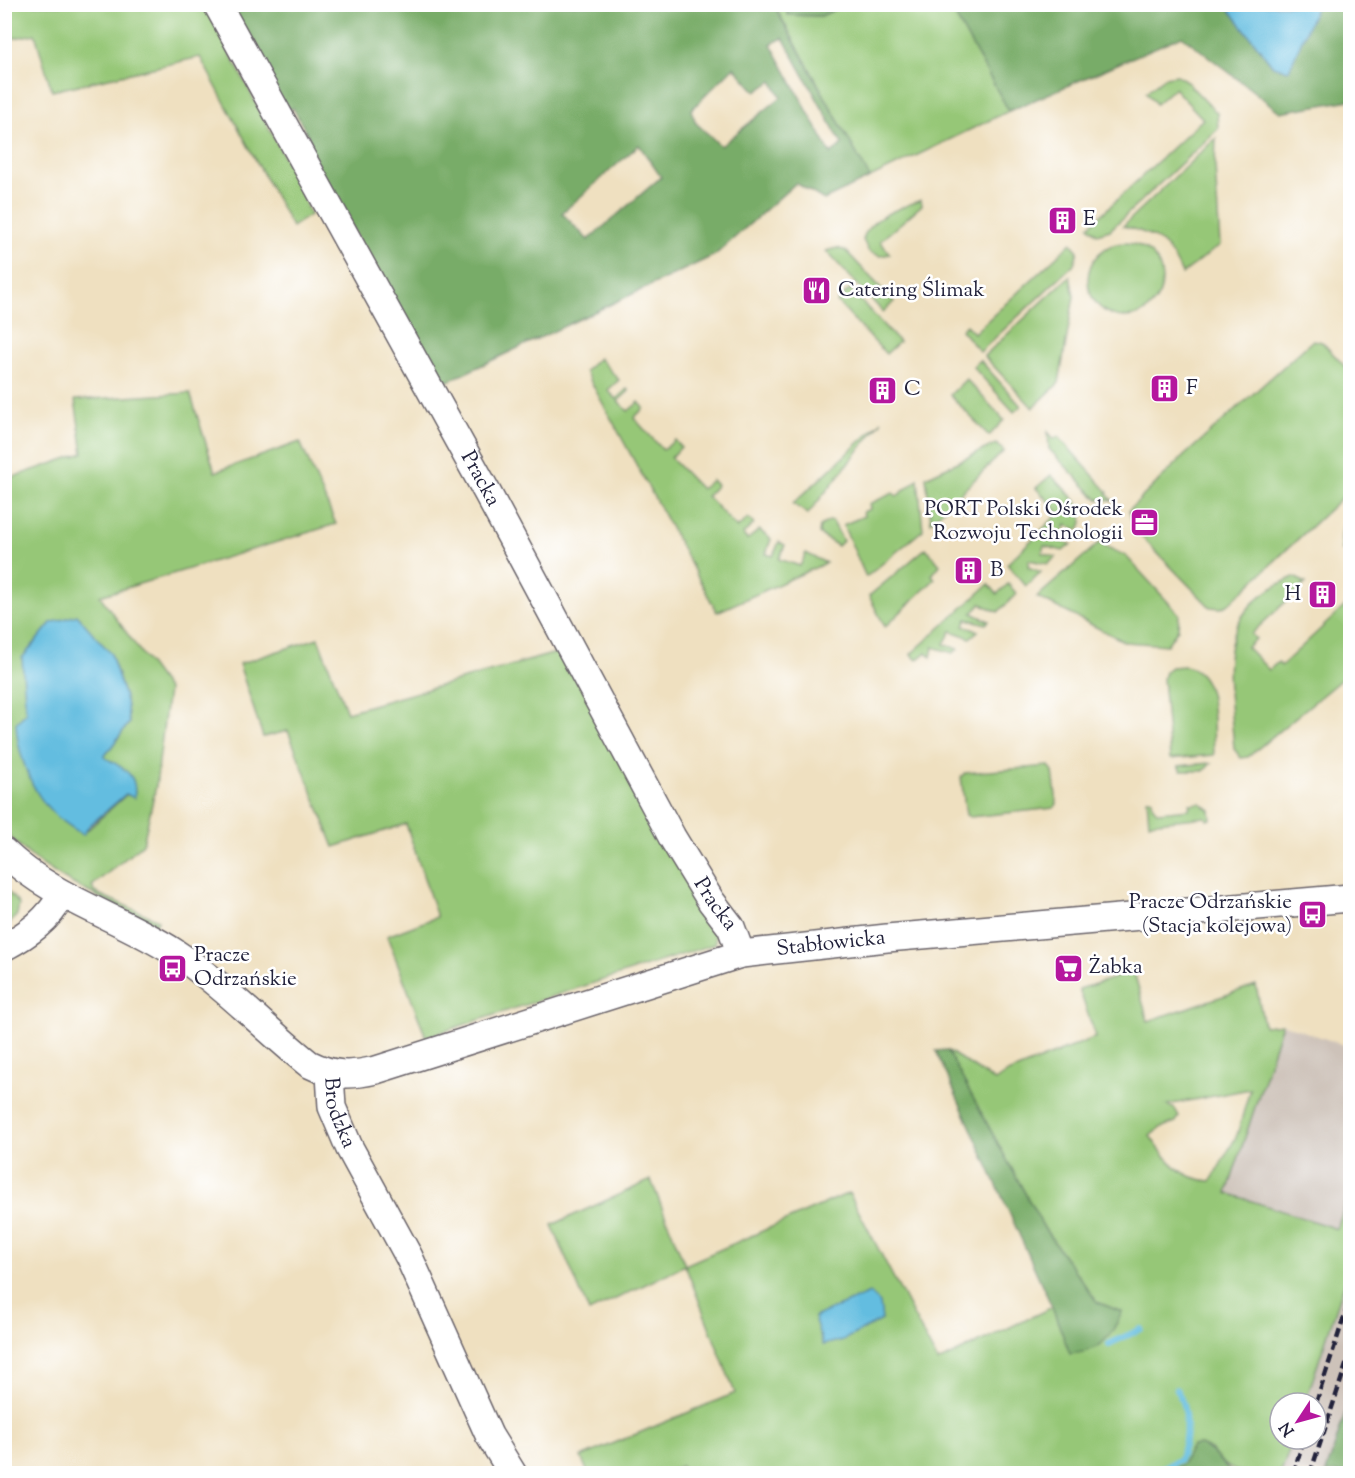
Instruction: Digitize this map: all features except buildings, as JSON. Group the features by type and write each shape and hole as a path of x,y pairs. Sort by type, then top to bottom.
{"street":[{"name":"Pracka","path":"217,4 488,494 672,837 711,901 731,927 741,954"},
{"name":"Brodzka","path":"4,852 21,868 62,895 175,953 309,1064 330,1074 332,1107 349,1147 409,1257 489,1435 513,1473"},
{"path":"4,947 38,926 55,909 62,895"},
{"name":"Stabłowicka","path":"330,1074 350,1076 376,1070 741,954 841,942 1350,898"}],"shaded area":[{"path":"1282,1024 1350,1047 1350,1190 1338,1229 1227,1193"},
{"path":"1350,1267 1350,1398 1326,1473 1281,1474 1289,1451 1328,1451 1328,1391 1309,1391"}],"green space":[{"path":"784,4 845,5 821,16 788,15"},
{"path":"4,5 205,5 297,182 310,215 292,227 200,57 52,91 35,34 5,40"},
{"path":"226,5 783,5 776,9 870,178 824,200 796,183 715,255 440,385 304,144 310,140 293,108 286,111","holes":["783,38 842,144 831,154 771,44","734,67 756,92 772,81 781,97 721,146 696,123 691,110","639,145 661,177 588,240 562,213"]},
{"path":"784,5 788,15 821,16 845,5 949,5 1009,111 870,178 776,8"},
{"path":"949,5 1226,5 1273,66 1288,70 1317,5 1350,5 1350,100 1280,112 1182,36 1009,111"},
{"path":"1177,75 1185,80 1217,113 1218,129 1110,230 1097,234 1089,226 1203,119 1174,88 1156,104 1146,92 1165,77"},
{"path":"1216,138 1215,166 1220,245 1182,274 1172,254 1159,241 1143,232 1123,226"},
{"path":"921,200 922,205 880,241 890,254 880,256 869,252 863,240 871,225 886,214"},
{"path":"1071,243 1078,251 1074,264 980,352 961,330 966,325 974,333"},
{"path":"1125,243 1139,246 1151,254 1159,266 1162,280 1159,294 1151,306 1139,314 1125,317 1111,314 1099,306 1091,294 1088,280 1091,266 1099,254 1111,246"},
{"path":"837,248 846,251 894,302 883,312 826,251"},
{"path":"1070,276 1074,296 1059,383 1033,408 984,356"},
{"path":"850,289 899,342 886,354 837,302"},
{"path":"1313,340 1322,342 1350,372 1350,490 1229,604 1221,608 1210,607 1134,529 1129,510 1185,455"},
{"path":"599,358 619,380 608,390 616,399 627,389 629,391 618,401 628,411 639,402 644,408 634,418 663,450 675,440 681,447 671,458 701,489 712,480 717,485 707,496 737,528 748,518 754,524 743,534 747,540 759,530 771,539 766,554 773,556 779,542 785,545 779,559 800,566 806,553 826,563 717,612 585,371"},
{"path":"980,360 1021,406 1014,412 973,367"},
{"path":"966,379 1004,420 989,436 950,395"},
{"path":"190,393 215,472 300,442 336,524 100,596 168,690 156,786 143,844 92,886 94,892 158,920 156,925 95,896 56,874 21,847 5,831 4,480 83,453 75,400","holes":["111,654 126,701 129,723 104,757 134,797 127,794 83,834 52,812 33,783 16,723"]},
{"path":"882,421 808,514 793,504"},
{"path":"1048,432 1054,439 1058,436 1108,492 1107,494 1113,501 1097,499 1049,449"},
{"path":"996,444 1004,451 931,522 926,477"},
{"path":"1051,475 1080,507 1082,522 1079,530 1066,525 1063,534 1058,533 1057,540 1071,544 1063,551 1044,546 1042,553 1056,557 1048,564 1029,560 1028,567 1041,572 1026,586 1007,564 1059,513 1036,488"},
{"path":"918,479 923,530 866,577 843,525 864,516 863,512 870,509 869,504 893,493 897,496"},
{"path":"1350,511 1350,542 1342,550 1342,530"},
{"path":"829,521 833,522 843,541 838,546 819,534 820,526"},
{"path":"1099,543 1126,556 1179,614 1178,629 1167,645 1125,642 1037,597"},
{"path":"926,548 940,565 932,575 935,579 885,627 869,596"},
{"path":"1294,577 1306,583 1251,634 1256,639 1247,647 1269,670 1278,662 1281,666 1345,606 1350,608 1350,672 1248,757 1241,758 1234,749 1228,671 1230,648 1236,627 1248,608 1267,591"},
{"path":"989,584 997,594 1008,584 1017,594 998,612 981,604 972,613 989,621 986,624 967,619 964,626 978,631 970,638 951,631 944,644 958,649 953,653 933,647 931,657 926,652 917,660 911,654"},
{"path":"318,638 347,712 563,651 715,933 715,944 426,1037 387,936 437,917 406,824 334,847 288,731 263,737 239,664"},
{"path":"1185,666 1196,670 1204,678 1209,689 1212,702 1214,755 1170,759 1163,678 1165,672 1171,667"},
{"path":"1211,763 1204,771 1181,771 1178,766"},
{"path":"1049,766 1053,771 1057,804 1054,808 970,817 966,815 961,777 965,773"},
{"path":"1147,799 1152,799 1153,807 1158,812 1189,809 1190,804 1200,803 1210,810 1211,819 1207,820 1206,817 1149,823"},
{"path":"4,887 19,904 17,915 5,929"},
{"path":"1134,972 1148,1021 1256,985 1264,1026 1282,1024 1227,1193 1337,1229 1350,1190 1350,1267 1309,1391 1268,1391 1268,1451 1289,1451 1281,1473 1240,1472 1225,1465 1210,1449 1192,1446 1182,1464 1166,1474 684,1474 681,1466 663,1473 588,1473 581,1457 735,1393 685,1265 849,1193 938,1362 1052,1307 1070,1353 1121,1312 1097,1302 1044,1228 947,1050 995,1081 1005,1074 1096,1037 1079,989","holes":["1250,1089 1237,1135 1211,1181 1191,1177 1183,1172 1168,1160 1150,1136 1160,1128 1176,1122 1179,1116 1175,1109 1167,1105"]},
{"path":"947,1050 1044,1228 1097,1302 1122,1312 1109,1336 1097,1347 1070,1354 1052,1307 936,1051"},
{"path":"651,1180 685,1265 589,1312 552,1225"},
{"path":"1350,1398 1350,1473 1326,1473"},
{"path":"1200,1445 1209,1450 1232,1473 1166,1473 1182,1464 1192,1446"}],"water":[{"path":"1226,5 1317,5 1289,70 1273,66"},
{"path":"77,615 111,654 126,701 129,723 104,757 128,772 135,790 134,798 126,794 89,826 83,835 56,816 38,794 22,759 16,723 26,713 22,658 51,623"},
{"path":"870,1293 880,1303 882,1320 843,1340 823,1345 814,1317"}],"waterway":[{"path":"1109,1344 1141,1329"},
{"path":"1150,1474 1179,1460 1182,1452 1186,1424 1183,1405 1176,1389"}],"railway":[{"path":"1320,1391 1350,1299"},
{"path":"1310,1474 1350,1353"},
{"path":"1293,1474 1300,1451"}],"place":[{"name":"E","path":"1062,220"},
{"name":"Catering Ślimak","path":"817,291"},
{"name":"F","path":"1165,389"},
{"name":"C","path":"883,390"},
{"name":"PORT Polski Ośrodek Rozwoju Technologii","path":"1144,522"},
{"name":"B","path":"969,571"},
{"name":"H","path":"1322,595"},
{"name":"Pracze Odrzańskie (Stacja kolejowa)","path":"1313,915"},
{"name":"Pracze Odrzańskie","path":"173,968"},
{"name":"Żabka","path":"1068,968"}]}
